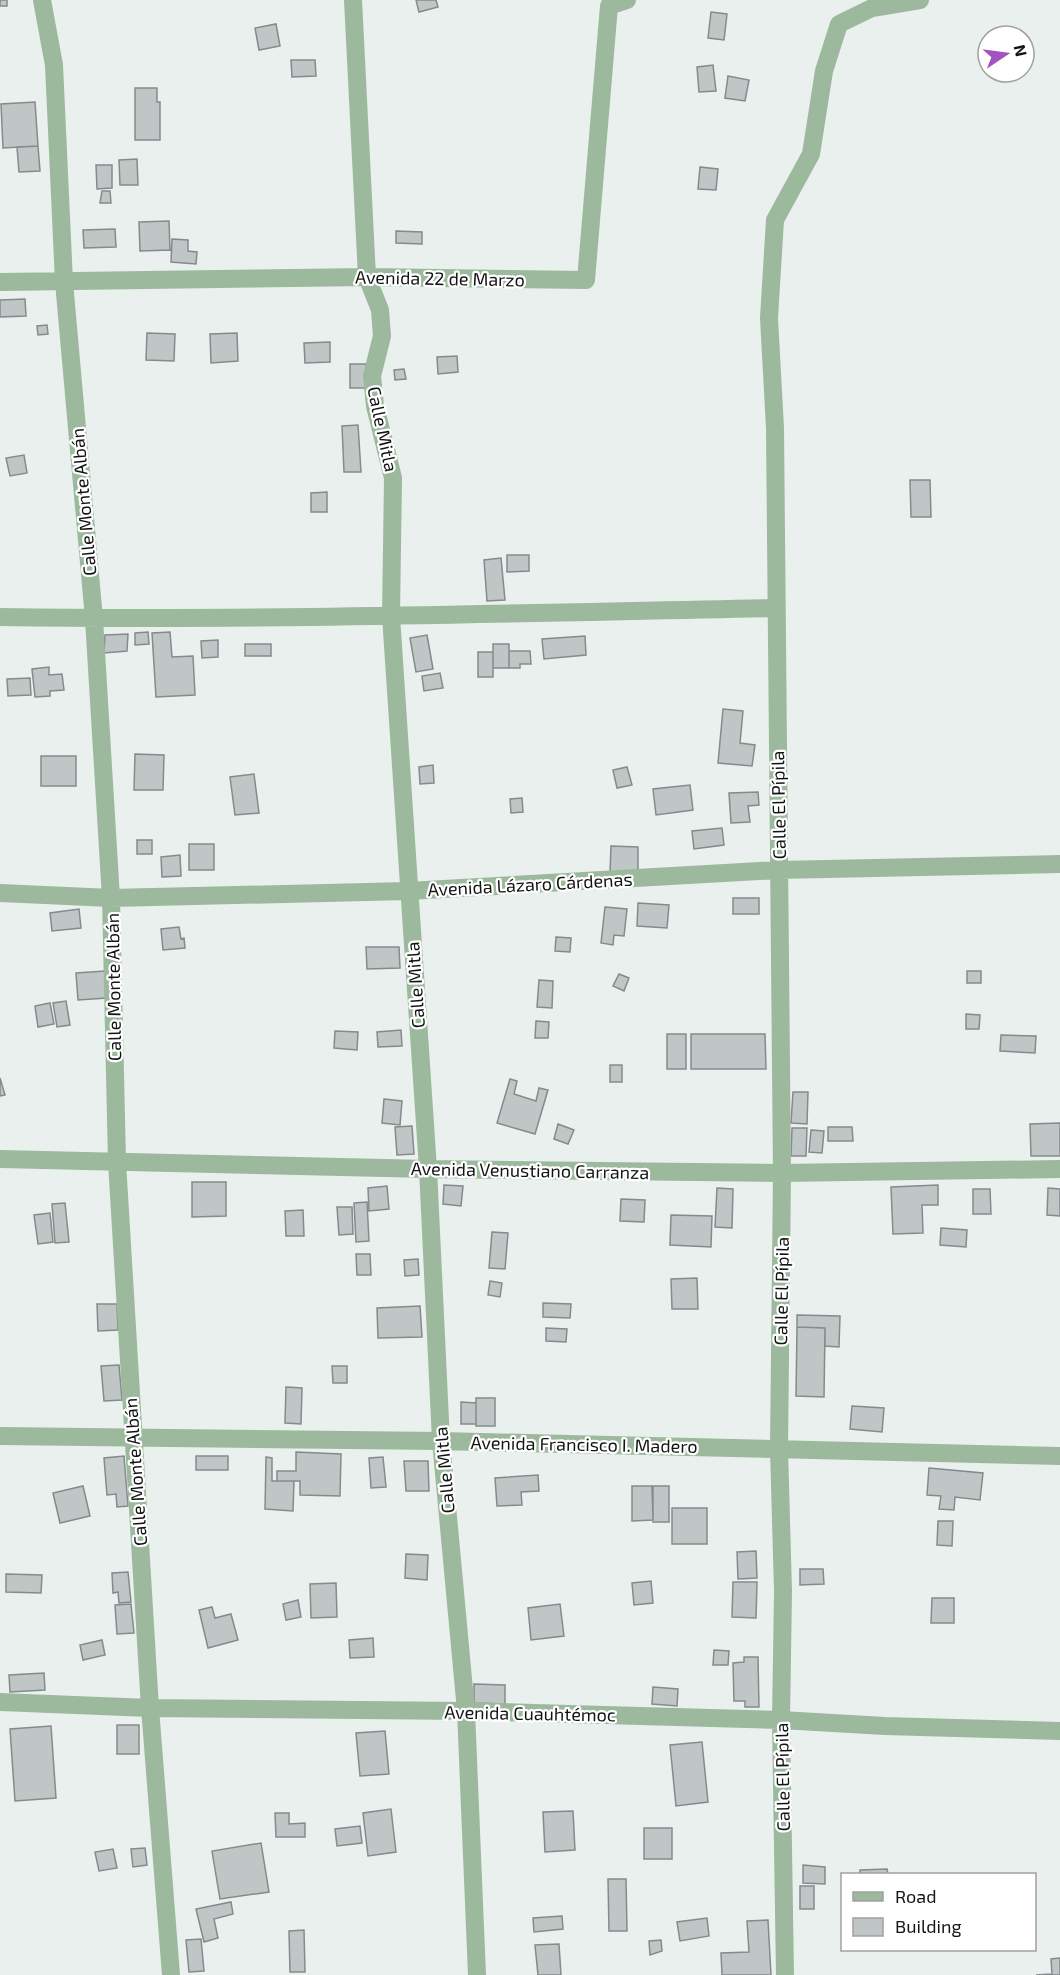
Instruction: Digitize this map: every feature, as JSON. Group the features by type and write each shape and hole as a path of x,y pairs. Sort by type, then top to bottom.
{"street":[{"name":"Calle Monte Albán","path":"42,0 54,65 63,282 94,619 111,898 117,1162 150,1708 171,1975"},
{"name":"Calle Mitla","path":"353,0 368,277 380,310 382,336 372,376 375,406 393,478 391,616 428,1169 441,1441 466,1711 477,1975"},
{"name":"Avenida 22 de Marzo","path":"0,282 368,277 586,280 609,6 627,0"},
{"name":"Calle El Pípila","path":"785,1975 781,1719 783,1591 779,1449 782,1173 775,428 769,318 775,220 811,154 824,71 839,24 872,8 920,0"},
{"path":"0,617 94,619 391,616 776,608"},
{"name":"Avenida Lázaro Cárdenas","path":"0,893 111,898 408,891 779,870 1060,864"},
{"name":"Avenida Venustiano Carranza","path":"0,1159 428,1169 782,1173 1060,1169"},
{"name":"Avenida Francisco I. Madero","path":"0,1436 441,1441 1060,1455"},
{"name":"Avenida Cuauhtémoc","path":"0,1702 150,1708 466,1711 781,1719 885,1726 1060,1731"}],"building":[{"path":"0,0 7,0 7,6 0,6"},
{"path":"416,0 436,0 438,7 419,12"},
{"path":"711,12 727,14 724,40 708,38"},
{"path":"276,24 280,46 259,50 255,28"},
{"path":"291,60 315,60 316,76 292,77"},
{"path":"713,65 716,91 699,92 697,67"},
{"path":"728,76 749,80 745,101 725,98"},
{"path":"135,88 157,88 157,102 160,102 160,140 135,140"},
{"path":"35,102 38,146 3,148 1,104"},
{"path":"38,146 40,171 19,172 17,147"},
{"path":"137,159 138,185 120,185 119,160"},
{"path":"96,165 112,165 112,188 97,189"},
{"path":"700,167 718,169 716,190 698,189"},
{"path":"102,191 110,191 111,203 100,203"},
{"path":"169,221 170,250 140,251 139,222"},
{"path":"115,229 116,247 84,248 83,230"},
{"path":"396,231 422,232 422,244 396,243"},
{"path":"172,239 188,240 188,251 197,252 196,264 171,262"},
{"path":"25,299 26,316 0,317 0,300"},
{"path":"47,325 48,334 38,335 37,326"},
{"path":"147,333 175,334 174,361 146,360"},
{"path":"237,333 238,361 211,363 210,334"},
{"path":"330,342 330,362 305,363 304,343"},
{"path":"457,356 458,372 438,374 437,357"},
{"path":"350,364 366,364 366,388 350,388"},
{"path":"404,369 406,379 395,380 394,370"},
{"path":"358,425 361,472 344,472 342,426"},
{"path":"24,455 27,473 10,476 6,458"},
{"path":"910,480 930,480 931,517 911,517"},
{"path":"327,492 327,512 311,512 311,493"},
{"path":"507,555 529,555 529,571 507,572"},
{"path":"501,558 505,600 487,601 484,560"},
{"path":"148,632 149,644 135,645 135,633"},
{"path":"170,632 172,657 193,656 195,695 156,697 152,633"},
{"path":"128,634 127,651 104,653 105,635"},
{"path":"427,635 433,669 416,672 410,638"},
{"path":"585,636 586,655 544,659 542,639"},
{"path":"218,640 218,657 202,658 201,641"},
{"path":"245,644 271,644 271,656 245,656"},
{"path":"493,644 509,644 509,668 493,668"},
{"path":"509,651 530,651 531,664 520,664 520,668 509,668"},
{"path":"478,652 493,652 493,677 478,677"},
{"path":"49,667 49,675 62,674 64,690 50,691 50,696 35,697 32,669"},
{"path":"440,673 443,688 424,691 422,676"},
{"path":"30,678 31,695 8,696 7,679"},
{"path":"723,709 743,711 740,743 755,745 752,766 718,763"},
{"path":"135,754 164,755 163,790 134,790"},
{"path":"41,756 76,756 76,786 41,786"},
{"path":"433,765 434,783 420,784 419,767"},
{"path":"627,767 632,785 617,788 613,770"},
{"path":"254,774 259,813 235,815 230,777"},
{"path":"690,785 693,810 656,815 653,789"},
{"path":"758,792 759,805 748,806 750,822 731,823 729,793"},
{"path":"522,798 523,812 511,813 510,799"},
{"path":"722,828 724,845 694,849 692,831"},
{"path":"137,840 152,840 152,854 137,854"},
{"path":"189,844 214,844 214,870 189,870"},
{"path":"611,846 638,847 638,873 610,873"},
{"path":"180,855 181,876 162,877 161,857"},
{"path":"733,898 759,898 759,914 733,914"},
{"path":"638,903 669,905 667,928 637,926"},
{"path":"605,907 627,909 624,936 614,935 613,945 601,943"},
{"path":"79,909 81,928 52,931 50,913"},
{"path":"179,927 185,948 163,950 161,929"},
{"path":"556,937 571,938 570,952 555,951"},
{"path":"366,947 399,947 400,968 367,969"},
{"path":"105,971 107,998 78,1000 76,973"},
{"path":"967,971 981,971 981,983 967,983"},
{"path":"619,974 629,978 624,991 613,986"},
{"path":"539,980 553,981 552,1008 537,1007"},
{"path":"66,1001 70,1025 57,1027 53,1003"},
{"path":"50,1003 54,1024 38,1027 35,1006"},
{"path":"966,1014 980,1015 979,1029 966,1029"},
{"path":"536,1021 549,1022 548,1038 535,1038"},
{"path":"401,1030 402,1046 378,1047 377,1032"},
{"path":"335,1031 358,1032 357,1050 334,1048"},
{"path":"667,1034 686,1034 686,1069 667,1069"},
{"path":"691,1034 765,1034 766,1069 691,1069"},
{"path":"1001,1035 1036,1036 1035,1053 1000,1051"},
{"path":"610,1065 622,1065 622,1082 610,1082"},
{"path":"0,1078 5,1095 0,1096"},
{"path":"510,1079 517,1081 514,1094 536,1101 539,1088 548,1090 535,1134 497,1123"},
{"path":"793,1092 808,1092 807,1124 791,1123"},
{"path":"384,1099 402,1101 400,1125 382,1123"},
{"path":"1060,1123 1060,1156 1031,1156 1030,1124"},
{"path":"558,1124 574,1130 568,1144 554,1139"},
{"path":"412,1126 414,1154 397,1155 395,1127"},
{"path":"828,1127 852,1127 853,1141 828,1141"},
{"path":"792,1128 807,1128 806,1156 791,1156"},
{"path":"811,1130 824,1131 822,1153 809,1152"},
{"path":"192,1182 226,1182 226,1216 192,1217"},
{"path":"444,1185 463,1186 461,1206 443,1204"},
{"path":"938,1185 938,1205 922,1205 923,1233 893,1234 891,1187"},
{"path":"387,1186 389,1209 369,1211 368,1188"},
{"path":"717,1188 733,1189 732,1228 715,1227"},
{"path":"1048,1188 1060,1189 1060,1216 1047,1215"},
{"path":"973,1189 990,1189 991,1214 973,1214"},
{"path":"621,1199 645,1200 644,1222 620,1221"},
{"path":"367,1202 369,1241 356,1242 354,1203"},
{"path":"65,1203 69,1242 55,1243 52,1204"},
{"path":"337,1207 352,1207 353,1234 339,1235"},
{"path":"303,1210 304,1236 286,1236 285,1211"},
{"path":"50,1213 53,1242 38,1244 34,1215"},
{"path":"671,1215 712,1216 711,1247 670,1245"},
{"path":"941,1228 967,1230 966,1247 940,1245"},
{"path":"492,1232 508,1233 505,1269 489,1268"},
{"path":"356,1254 370,1254 371,1275 357,1275"},
{"path":"418,1259 419,1275 405,1276 404,1260"},
{"path":"697,1278 698,1309 672,1309 671,1279"},
{"path":"490,1281 502,1283 500,1297 488,1295"},
{"path":"543,1303 571,1304 570,1318 543,1317"},
{"path":"97,1304 117,1304 118,1330 98,1331"},
{"path":"420,1306 422,1337 378,1338 377,1308"},
{"path":"797,1315 840,1316 839,1347 825,1346 825,1328 797,1327"},
{"path":"797,1327 825,1328 824,1397 796,1396"},
{"path":"546,1328 567,1329 566,1342 546,1341"},
{"path":"119,1365 122,1400 104,1401 101,1366"},
{"path":"332,1366 347,1366 347,1383 333,1383"},
{"path":"286,1387 302,1388 301,1424 285,1423"},
{"path":"476,1398 495,1398 495,1426 476,1426"},
{"path":"461,1402 476,1403 476,1424 461,1424"},
{"path":"852,1406 884,1408 882,1432 850,1429"},
{"path":"296,1452 341,1454 340,1496 300,1495 300,1481 277,1481 277,1471 296,1471"},
{"path":"124,1456 128,1506 117,1507 116,1494 107,1495 104,1458"},
{"path":"196,1456 228,1456 228,1470 196,1470"},
{"path":"266,1457 272,1458 272,1481 294,1481 293,1511 265,1509"},
{"path":"383,1457 386,1487 371,1488 369,1458"},
{"path":"404,1461 428,1461 429,1491 406,1491"},
{"path":"929,1468 983,1473 980,1500 955,1497 954,1510 939,1509 941,1496 927,1495"},
{"path":"538,1475 539,1491 521,1492 522,1505 497,1506 495,1478"},
{"path":"83,1486 90,1516 60,1523 53,1493"},
{"path":"632,1486 652,1486 653,1520 632,1521"},
{"path":"653,1486 669,1486 669,1522 653,1522"},
{"path":"672,1508 707,1508 707,1544 672,1544"},
{"path":"938,1521 953,1521 952,1546 937,1545"},
{"path":"756,1551 757,1578 738,1579 737,1552"},
{"path":"406,1554 428,1555 427,1580 405,1578"},
{"path":"800,1569 823,1569 824,1584 800,1585"},
{"path":"128,1572 131,1602 119,1603 118,1592 113,1593 112,1573"},
{"path":"6,1574 42,1575 41,1593 6,1592"},
{"path":"651,1581 653,1603 634,1605 632,1583"},
{"path":"733,1582 757,1582 756,1618 732,1617"},
{"path":"336,1583 337,1617 311,1618 310,1584"},
{"path":"932,1598 954,1598 954,1623 931,1623"},
{"path":"298,1600 301,1617 286,1620 283,1604"},
{"path":"131,1604 134,1633 117,1634 115,1605"},
{"path":"560,1604 564,1636 531,1640 528,1608"},
{"path":"212,1607 215,1618 231,1614 238,1640 208,1648 199,1610"},
{"path":"373,1638 374,1657 350,1658 349,1640"},
{"path":"102,1640 105,1655 83,1660 80,1645"},
{"path":"714,1650 729,1651 728,1665 713,1665"},
{"path":"744,1657 758,1657 759,1707 745,1707 745,1701 734,1701 733,1663 744,1662"},
{"path":"44,1673 45,1690 10,1692 9,1675"},
{"path":"474,1684 505,1685 505,1704 474,1703"},
{"path":"653,1687 678,1689 677,1706 652,1704"},
{"path":"117,1725 139,1725 139,1754 117,1754"},
{"path":"51,1726 56,1798 15,1801 10,1729"},
{"path":"385,1731 389,1774 360,1776 356,1733"},
{"path":"702,1742 708,1802 676,1806 670,1745"},
{"path":"391,1809 396,1852 368,1856 363,1813"},
{"path":"573,1811 575,1850 545,1852 543,1812"},
{"path":"275,1813 289,1813 289,1824 305,1823 305,1837 276,1837"},
{"path":"360,1826 362,1843 337,1846 335,1829"},
{"path":"644,1828 672,1828 672,1859 644,1859"},
{"path":"261,1843 269,1892 220,1899 212,1851"},
{"path":"145,1848 147,1865 133,1867 131,1849"},
{"path":"113,1849 117,1868 99,1871 95,1852"},
{"path":"803,1865 825,1867 825,1884 803,1883"},
{"path":"887,1869 888,1873 860,1873 860,1870"},
{"path":"608,1879 626,1879 627,1931 609,1931"},
{"path":"800,1886 814,1886 814,1909 800,1909"},
{"path":"231,1902 233,1914 214,1919 218,1938 204,1942 196,1909"},
{"path":"562,1916 563,1929 534,1932 533,1918"},
{"path":"707,1918 709,1936 680,1941 677,1922"},
{"path":"768,1920 771,1975 722,1975 721,1953 749,1952 747,1921"},
{"path":"304,1930 305,1972 290,1972 289,1931"},
{"path":"201,1939 204,1971 189,1972 186,1940"},
{"path":"661,1940 662,1951 650,1955 649,1941"},
{"path":"559,1944 561,1975 538,1975 535,1945"},
{"path":"1060,1958 1060,1975 1036,1975 1052,1974 1051,1959"}]}
